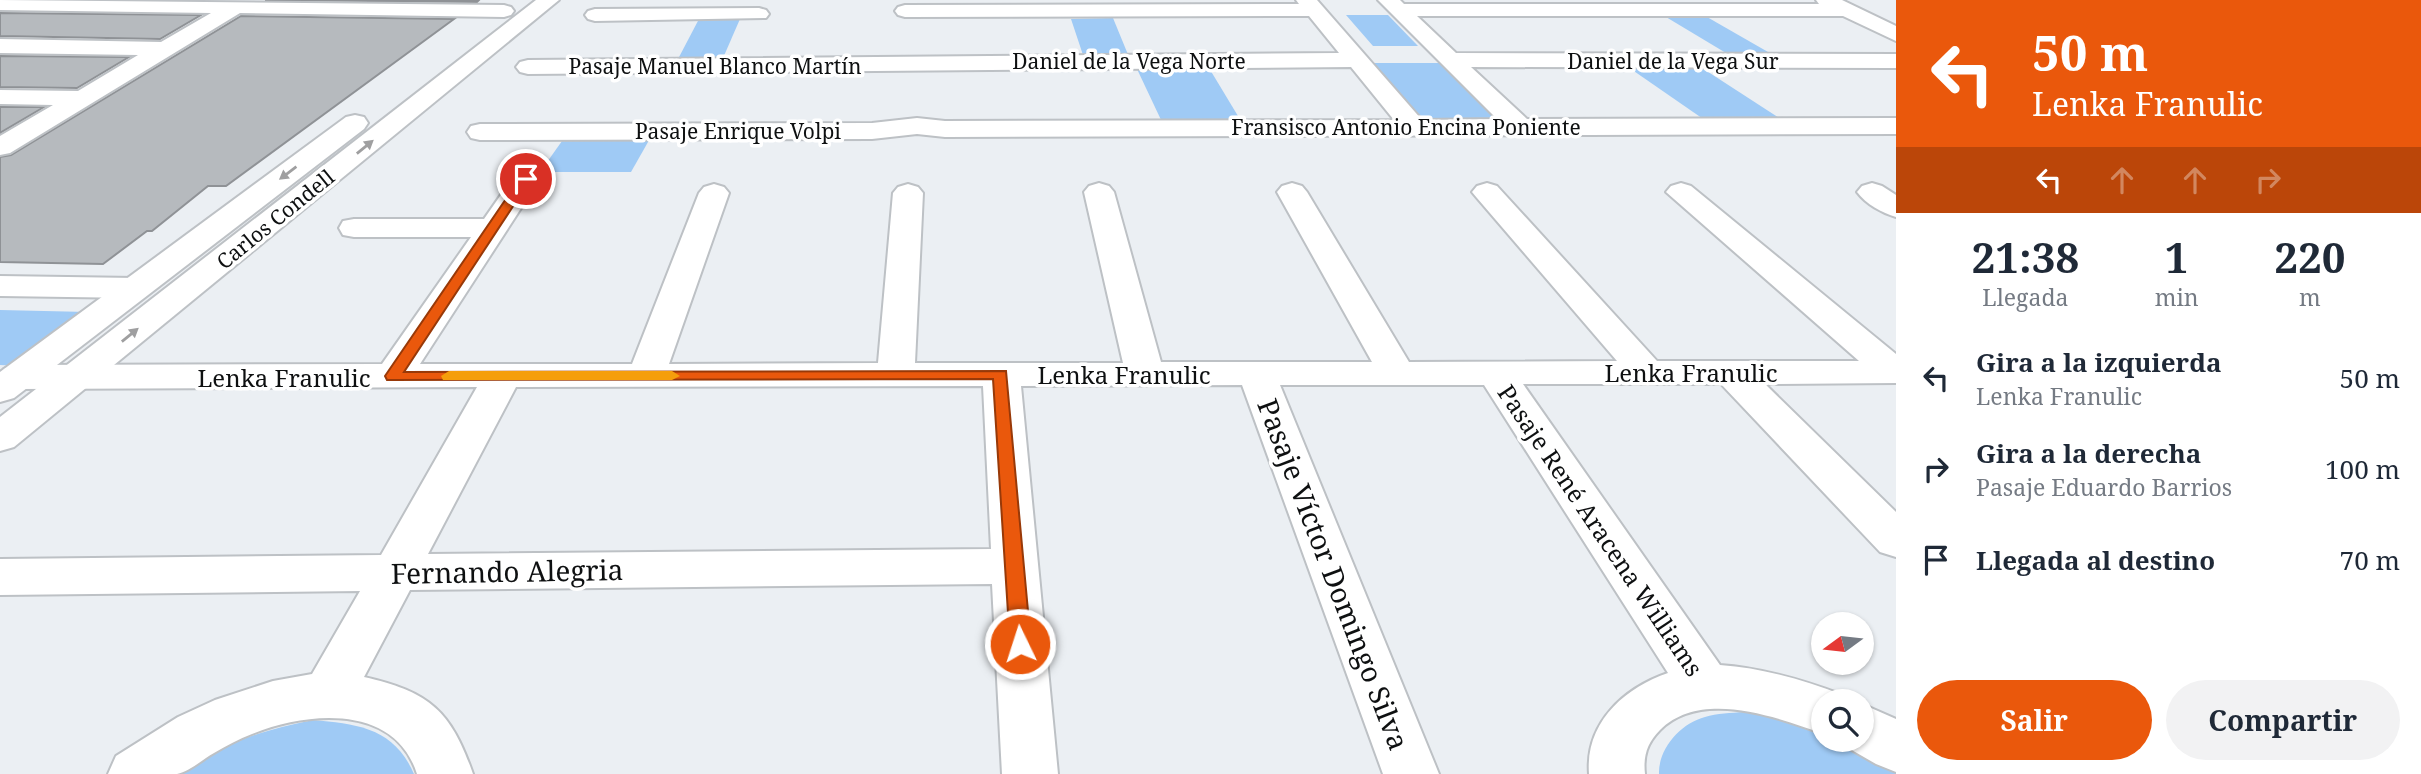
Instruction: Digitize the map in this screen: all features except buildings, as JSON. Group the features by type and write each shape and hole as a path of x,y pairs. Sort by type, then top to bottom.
{"street":[{"name":"Carlos Condell","path":"0,438 549,0"},
{"path":"1744,0 1763,10"},
{"path":"1826,0 1896,34"},
{"path":"0,4 152,3 237,7 511,5"},
{"name":"Carlos Condell","path":"8,383 511,5"},
{"path":"917,126 897,113 906,5 1310,5 1414,127"},
{"path":"1393,5 1847,10"},
{"path":"1393,5 1520,127"},
{"path":"0,146 237,7"},
{"path":"595,15 762,7 744,49"},
{"path":"0,46 167,49"},
{"name":"Pasaje Manuel Blanco Martín","path":"528,67 744,49 901,64"},
{"name":"Daniel de la Vega Norte","path":"901,64 1357,60"},
{"name":"Daniel de la Vega Sur","path":"1450,61 1896,61"},
{"path":"0,97 82,98"},
{"name":"Fransisco Antonio Encina Poniente","path":"917,126 945,129 1896,126"},
{"name":"Pasaje Enrique Volpi","path":"480,132 872,131 917,126"},
{"path":"393,376 558,132"},
{"path":"1099,192 1145,374"},
{"path":"1292,192 1396,373"},
{"path":"1487,192 1646,372"},
{"path":"1681,192 1896,372"},
{"path":"1871,192 1896,208"},
{"path":"646,376 715,193"},
{"path":"897,375 908,193"},
{"path":"354,228 493,228"},
{"path":"0,286 135,288"},
{"path":"1731,372 1896,540"},
{"name":"Lenka Franulic","path":"8,383 77,377 1896,372"},
{"name":"Pasaje René Aracena Williams","path":"1496,373 1706,687"},
{"path":"1000,374 1030,774"},
{"name":"Pasaje Víctor Domingo Silva","path":"1257,374 1411,774"},
{"path":"327,696 503,376"},
{"name":"Fernando Alegria","path":"0,577 1014,566"},
{"name":"Pasaje René Aracena Williams","path":"1616,774 1615,766 1623,734 1641,710 1669,695 1706,687 1745,689 1789,698 1811,706"},
{"path":"136,774 195,735 240,714 286,701 327,696 364,698 394,708 419,724 436,748 445,774"},
{"path":"1874,735 1896,747"}],"shaded area":[{"path":"1346,15 1388,15 1418,46 1373,46"},
{"path":"1666,17 1707,17 1775,56 1731,56"},
{"path":"1113,18 1129,57 1084,58 1071,19"},
{"path":"699,19 740,19 723,58 678,59"},
{"path":"1369,63 1439,63 1498,118 1420,119"},
{"path":"1699,66 1787,123 1709,123 1628,67"},
{"path":"1209,68 1241,121 1162,122 1137,69"},
{"path":"567,134 652,135 631,172 540,172"},
{"path":"0,310 88,312 21,366 0,365"},
{"path":"1744,712 1794,719 1811,725 1811,752 1873,752 1896,765 1896,774 1659,774 1662,755 1680,731 1696,720 1724,713"},
{"path":"313,720 373,731 396,747 414,774 177,774 226,746 275,729"}],"slow traffic":[{"path":"449,376 672,376"}],"route":[{"path":"526,179 393,376 1000,374 1020,644"}]}
